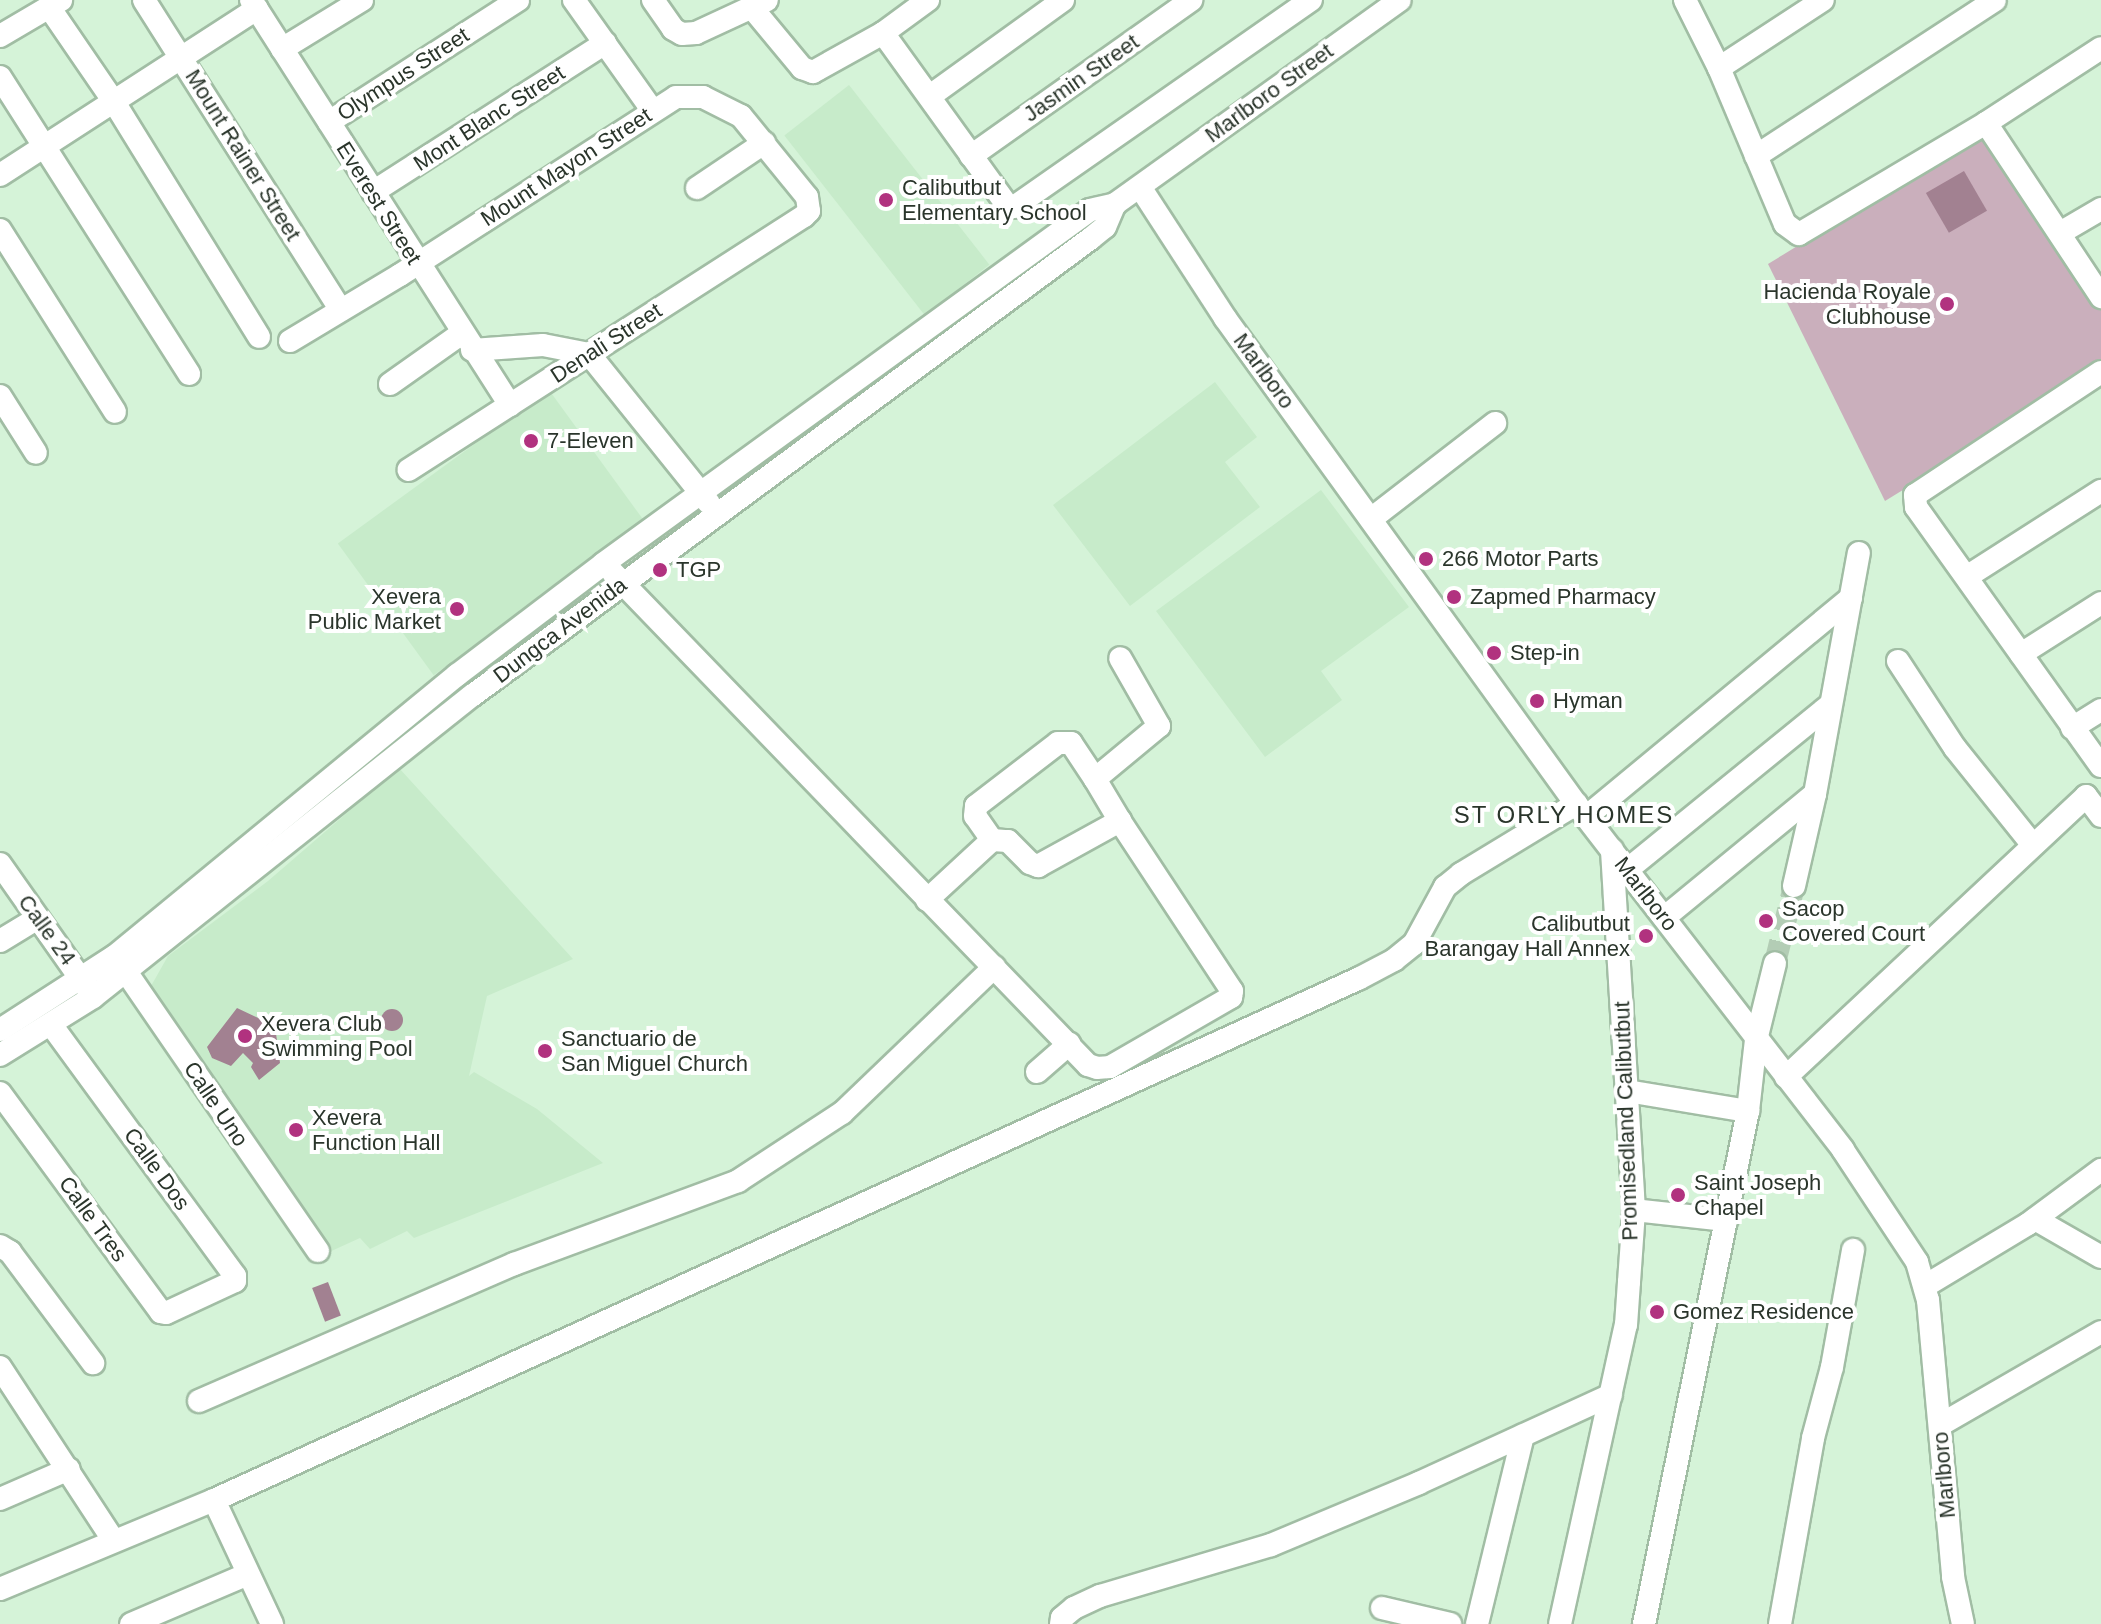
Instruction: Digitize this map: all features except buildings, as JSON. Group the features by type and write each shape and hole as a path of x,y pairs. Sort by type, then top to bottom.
{"street":[{"name":"Mount Rainer Street","path":"144,0 341,310"},
{"path":"282,49 362,0"},
{"name":"Olympus Street","path":"329,122 518,0"},
{"path":"574,0 653,111"},
{"path":"653,0 673,29 682,34 696,33 760,4 809,72 818,71 883,33 928,0"},
{"path":"930,96 1063,0"},
{"name":"Jasmin Street","path":"971,156 1191,0"},
{"path":"883,33 1007,205 1014,207 1311,0"},
{"name":"Marlboro Street","path":"1140,187 1400,0"},
{"path":"1685,0 1719,68 1785,224 1799,234 1986,123 2101,48"},
{"path":"1719,68 1823,0"},
{"path":"1756,156 1995,0"},
{"path":"0,36 55,4 259,337"},
{"path":"0,175 182,59 254,5"},
{"name":"Everest Street","path":"254,5 416,263 510,405"},
{"name":"Mont Blanc Street","path":"373,192 605,43"},
{"path":"0,77 189,374"},
{"name":"Mount Mayon Street","path":"290,341 676,97 703,97 734,109 807,197 809,211 804,216"},
{"path":"1986,123 2101,297"},
{"path":"697,188 764,143"},
{"name":"Dungca Avenida","path":"120,963 457,675 701,492 1090,210 1115,204 1140,187"},
{"name":"Marlboro","path":"1140,187 1225,318 1581,810 1843,1150 1917,1262 1925,1286 1953,1577 1961,1623"},
{"name":"Dungca Avenida","path":"0,1055 51,1025 88,988 473,695 1090,239 1105,227 1115,204"},
{"path":"2060,233 2101,209"},
{"name":"Denali Street","path":"408,470 804,216"},
{"path":"0,230 115,412"},
{"path":"390,384 467,342 543,345 589,354 717,514"},
{"path":"2101,372 1915,495 1916,507 2101,766"},
{"path":"0,396 36,453"},
{"path":"1371,519 1495,423"},
{"path":"1968,576 2101,491"},
{"path":"1794,886 1815,794 1859,553"},
{"path":"603,564 624,582 1088,1065 1110,1067 1231,997 1227,984 1071,743 1058,743 976,806 975,816 992,840"},
{"path":"0,1589 214,1500 1358,979 1414,944 1445,887 1461,874 1581,810 1851,598"},
{"path":"2021,654 2101,603"},
{"path":"1095,779 1159,726 1120,658"},
{"path":"1898,661 1955,748 2032,844"},
{"path":"1627,870 1830,705"},
{"path":"2072,728 2101,710"},
{"path":"1665,917 1815,794"},
{"path":"1786,1077 2086,796 2101,816"},
{"path":"927,900 992,840 1008,841 1030,863 1038,866 1120,821"},
{"name":"Promisedland Calibutbut","path":"1560,1624 1626,1325 1634,1210 1612,850"},
{"name":"Calle 24","path":"0,864 88,988"},
{"path":"0,941 38,918"},
{"name":"Calle Uno","path":"120,963 318,1251"},
{"path":"1644,1624 1748,1111 1756,1040 1775,963"},
{"path":"199,1401 514,1264 738,1181 842,1113 994,967"},
{"name":"Dungca Avenida","path":"0,1030 88,988"},
{"name":"Calle Dos","path":"51,1025 235,1276 231,1285 198,1299"},
{"path":"1037,1072 1069,1044"},
{"path":"1627,1091 1748,1111"},
{"name":"Calle Tres","path":"0,1093 161,1312 198,1299"},
{"path":"1925,1286 2035,1219 2101,1170"},
{"path":"1634,1210 1726,1220"},
{"path":"2035,1219 2101,1257"},
{"path":"0,1246 10,1252 93,1363"},
{"path":"1780,1624 1813,1438 1836,1345 1853,1250"},
{"path":"1940,1425 2101,1332"},
{"path":"0,1367 114,1541"},
{"path":"1061,1624 1062,1618 1074,1608 1100,1596 1271,1545 1611,1395"},
{"path":"1477,1624 1523,1436"},
{"path":"0,1499 69,1469"},
{"path":"214,1500 272,1624"},
{"path":"131,1624 248,1574"},
{"path":"1382,1608 1450,1624"}],"shaded area":[{"name":"Calibutbut Elementary School","path":"849,85 989,265 925,315 784,135"},
{"path":"1993,126 2101,294 2101,368 1885,501 1768,264"},
{"path":"1964,171 1987,211 1949,233 1926,193"},
{"path":"1215,382 1257,437 1225,462 1260,507 1130,606 1053,505"},
{"name":"Xevera Public Market","path":"549,390 645,522 434,675 338,543"},
{"path":"1321,490 1409,607 1321,671 1342,700 1265,757 1156,611"},
{"path":"399,768 573,959 487,996 469,1076 474,1072 537,1109 603,1163 414,1238 407,1231 370,1249 360,1238 327,1253 151,986 168,956 268,881"},
{"name":"Xevera Club Swimming Pool","path":"237,1008 275,1026 280,1063 259,1080 251,1067 253,1063 243,1053 231,1066 212,1058 207,1047"},
{"path":"392,1009 400,1012 403,1020 400,1028 392,1031 384,1028 381,1020 384,1012"},
{"path":"328,1282 341,1316 325,1322 312,1288"}],"tunnel":[{"path":"1775,963 1794,886"}],"place":[{"name":"Calibutbut Elementary School","path":"886,200"},
{"name":"Hacienda Royale Clubhouse","path":"1947,304"},
{"name":"7-Eleven","path":"531,441"},
{"name":"266 Motor Parts","path":"1426,559"},
{"name":"TGP","path":"660,570"},
{"name":"Zapmed Pharmacy","path":"1454,597"},
{"name":"Xevera Public Market","path":"457,609"},
{"name":"Step-in","path":"1494,653"},
{"name":"Hyman","path":"1537,701"},
{"name":"Sacop Covered Court","path":"1766,921"},
{"name":"Calibutbut Barangay Hall Annex","path":"1646,936"},
{"name":"Xevera Club Swimming Pool","path":"245,1036"},
{"name":"Sanctuario de San Miguel Church","path":"545,1051"},
{"name":"Xevera Function Hall","path":"296,1130"},
{"name":"Saint Joseph Chapel","path":"1678,1195"},
{"name":"Gomez Residence","path":"1657,1312"}],"district":[{"name":"ST ORLY HOMES","path":"1564,815"}]}
